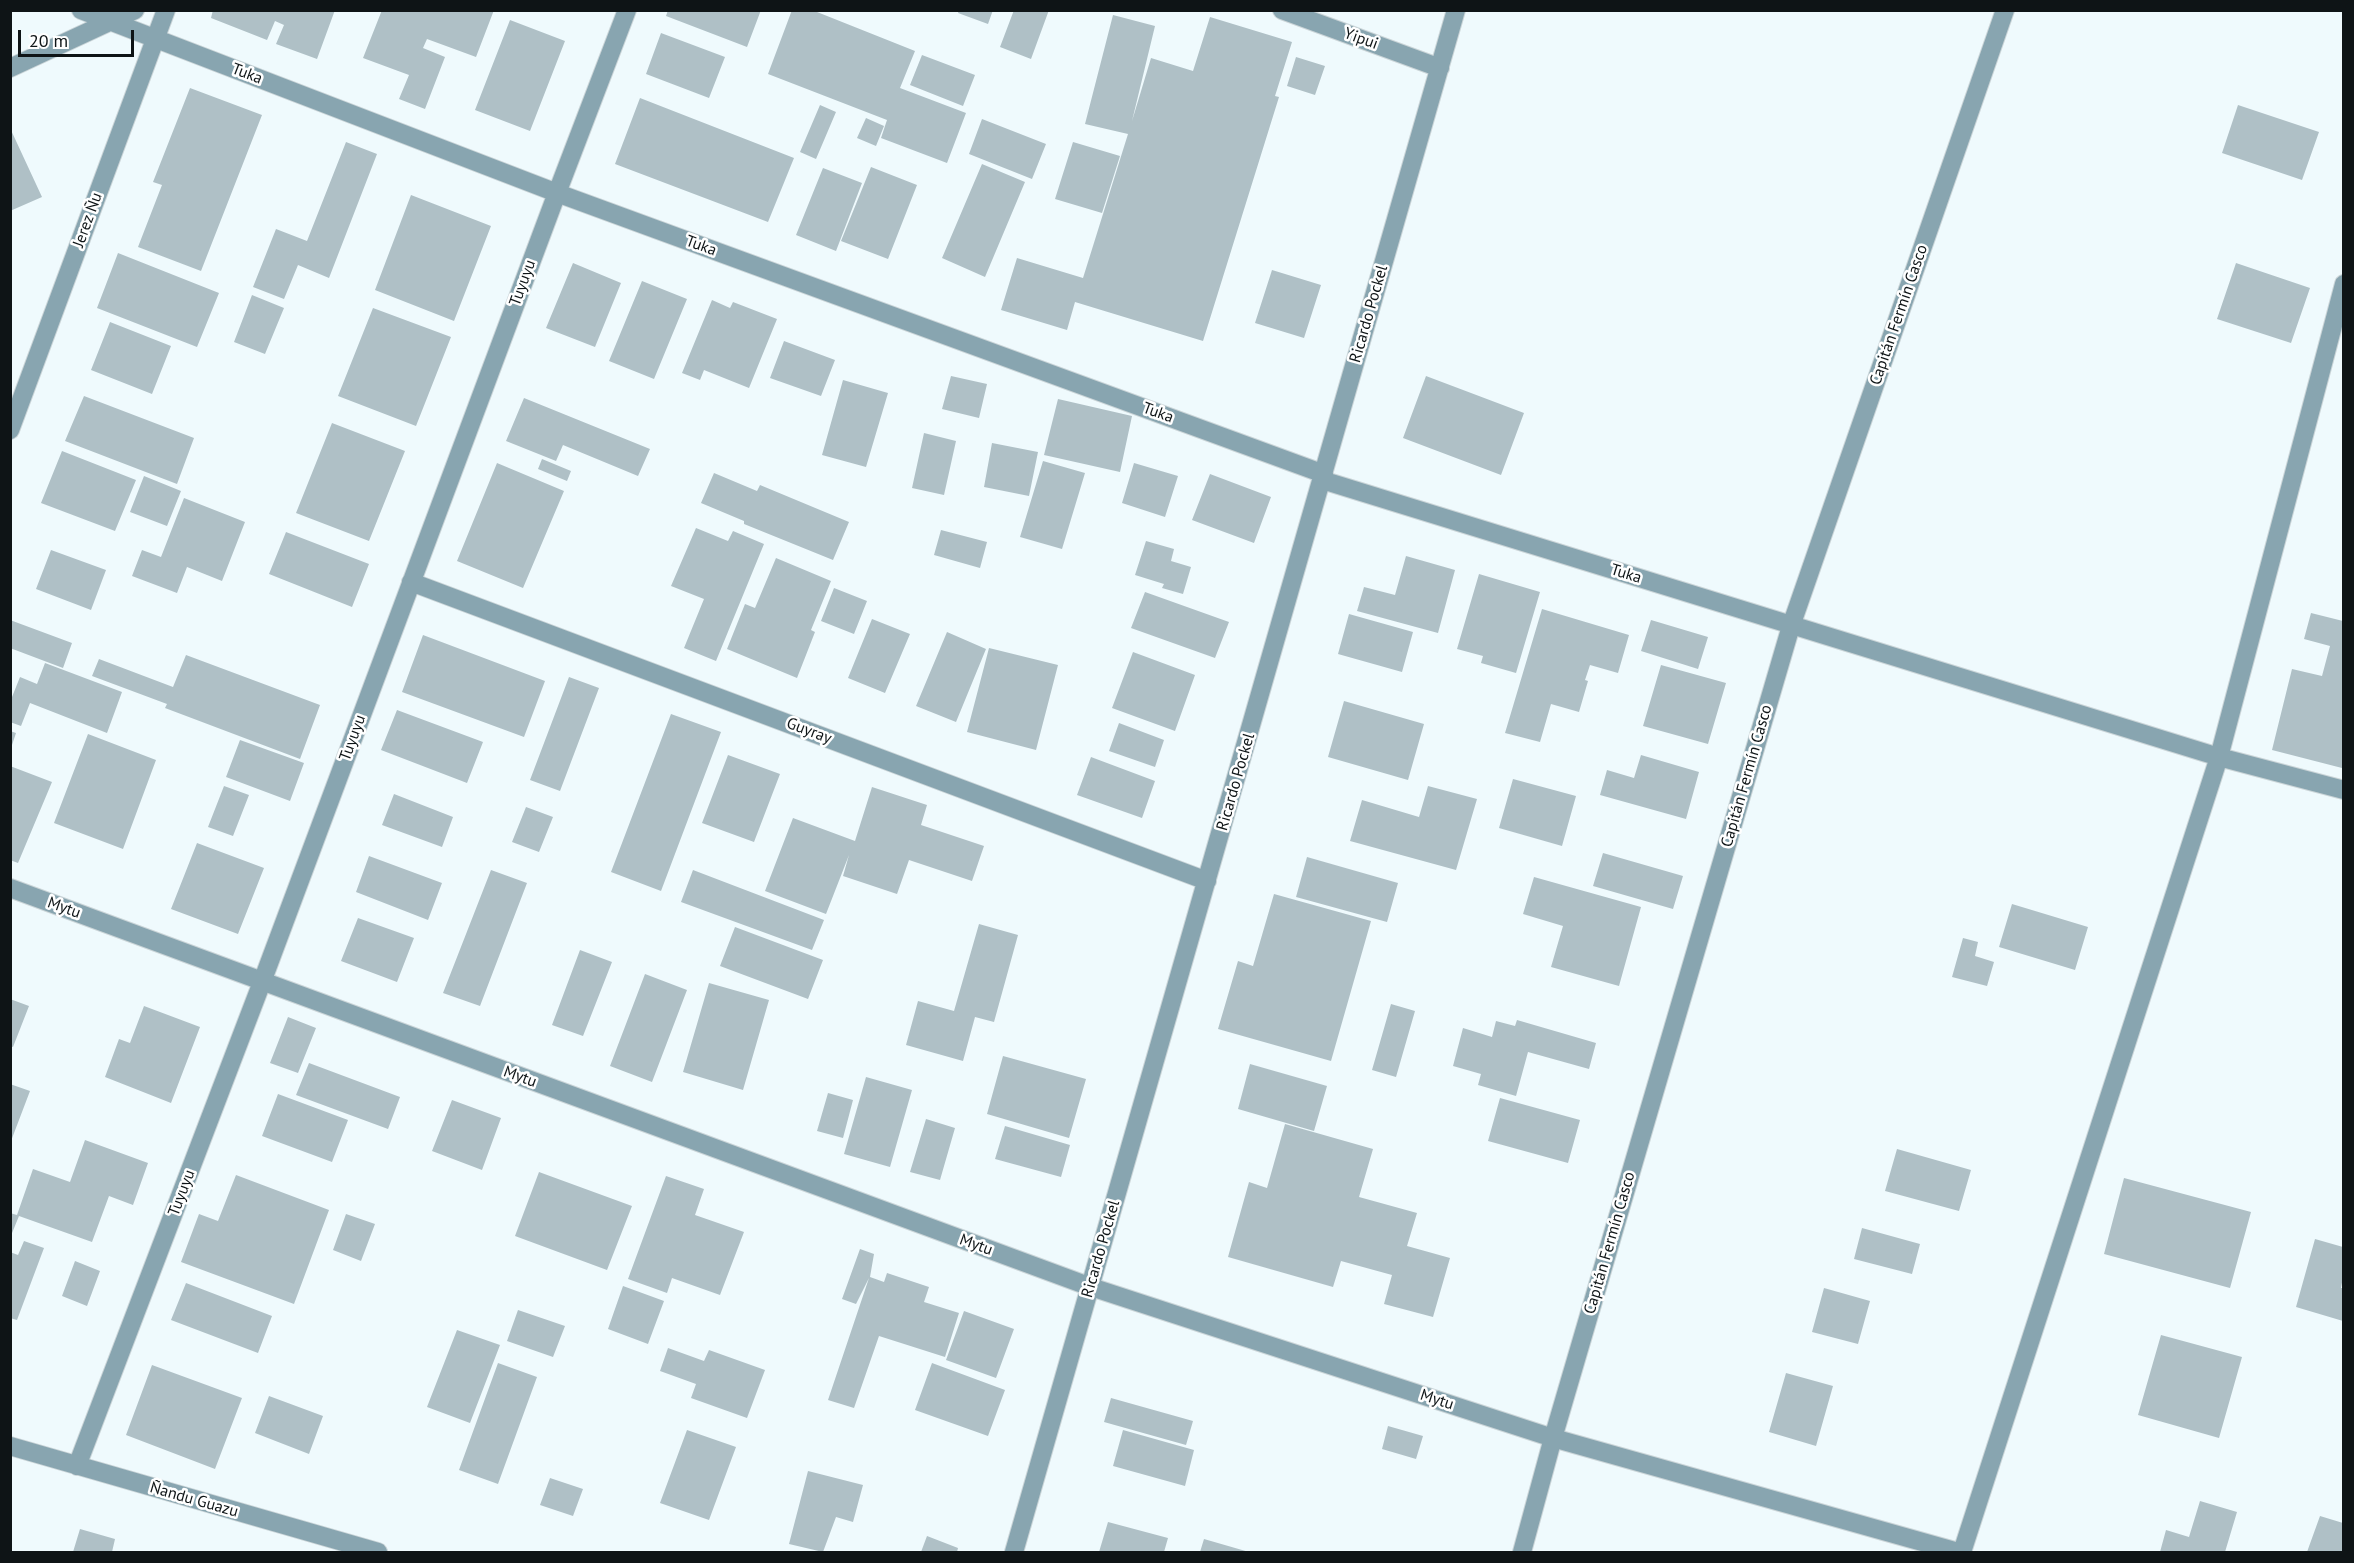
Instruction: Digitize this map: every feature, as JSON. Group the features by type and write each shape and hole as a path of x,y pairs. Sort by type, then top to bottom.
{"street":[{"name":"Tuka","path":"81,10 557,193 1323,477 1791,626 2219,757 2343,790"},
{"path":"10,68 135,10"},
{"name":"Jerez Ñu","path":"10,430 166,10"},
{"name":"Tuyuyu","path":"77,1466 262,982 627,10"},
{"name":"Yipui","path":"1282,10 1440,68"},
{"name":"Ricardo Pockel","path":"1014,1552 1456,10"},
{"name":"Capitán Fermín Casco","path":"1522,1552 1553,1438 1791,626 2005,10"},
{"path":"1960,1552 2219,757 2343,284"},
{"name":"Guyray","path":"411,582 1207,881"},
{"name":"Mytu","path":"10,888 1090,1287 1553,1438 1960,1552"},
{"name":"Ñandu Guazu","path":"10,1446 378,1552"}],"building":[{"path":"213,10 335,10 317,59 276,44 284,25 275,21 267,40 211,18"},
{"path":"382,10 494,10 476,57 427,39 423,48 445,57 425,109 399,99 409,75 363,58"},
{"path":"668,10 761,10 747,47 666,16"},
{"path":"792,10 812,10 915,51 900,88 966,113 947,163 881,138 887,120 768,74"},
{"path":"959,10 993,10 988,24 958,13"},
{"path":"1014,10 1049,10 1031,59 1000,47"},
{"path":"1113,15 1155,26 1132,121 1151,58 1193,71 1210,17 1292,42 1275,96 1279,97 1203,341 1075,302 1067,330 1001,310 1017,258 1083,278 1128,134 1085,124"},
{"path":"510,20 565,41 530,131 475,110"},
{"path":"661,33 725,57 709,98 646,74"},
{"path":"922,55 975,75 963,106 910,85"},
{"path":"1296,57 1325,66 1315,95 1287,86"},
{"path":"190,88 262,115 201,271 138,247 162,185 153,182"},
{"path":"640,98 794,158 768,222 615,164"},
{"path":"820,105 836,112 816,159 800,152"},
{"path":"2238,105 2319,132 2302,180 2222,153"},
{"path":"866,118 884,126 876,146 857,138"},
{"path":"982,119 1046,144 1032,179 969,154"},
{"path":"10,128 42,197 10,211"},
{"path":"346,142 377,154 329,278 298,265 284,299 253,287 276,229 307,241"},
{"path":"1073,142 1120,156 1102,213 1055,199"},
{"path":"982,164 1025,182 985,277 942,258"},
{"path":"871,167 917,185 888,259 841,241"},
{"path":"823,168 862,183 836,251 796,235"},
{"path":"411,195 491,226 454,321 375,290"},
{"path":"118,253 219,293 197,347 97,308"},
{"path":"573,263 621,283 595,347 546,328"},
{"path":"2236,263 2310,288 2291,343 2217,319"},
{"path":"1272,270 1321,285 1304,338 1255,323"},
{"path":"642,281 687,299 654,379 609,361"},
{"path":"252,295 284,308 265,354 234,342"},
{"path":"712,300 730,308 733,302 777,319 749,388 704,370 700,380 682,373"},
{"path":"373,308 451,337 416,426 338,396"},
{"path":"110,322 171,346 152,394 91,370"},
{"path":"784,341 835,360 821,396 770,378"},
{"path":"951,376 987,384 979,418 942,409"},
{"path":"1426,376 1524,413 1501,475 1403,438"},
{"path":"843,380 888,393 866,467 822,455"},
{"path":"84,396 194,438 177,484 65,441"},
{"path":"524,398 650,449 638,476 563,445 556,461 506,441"},
{"path":"1058,399 1132,416 1120,472 1044,455"},
{"path":"332,423 405,451 369,541 296,513"},
{"path":"924,433 956,441 944,495 912,488"},
{"path":"992,443 1038,452 1029,496 984,487"},
{"path":"62,451 136,480 115,531 41,503"},
{"path":"542,459 571,471 567,481 538,469"},
{"path":"1043,461 1085,473 1062,549 1020,537"},
{"path":"497,463 564,491 523,588 457,561"},
{"path":"1134,463 1178,476 1165,517 1122,503"},
{"path":"714,473 757,491 760,485 849,522 833,560 744,524 744,521 701,503"},
{"path":"1210,474 1271,497 1254,543 1192,520"},
{"path":"144,476 181,491 167,526 130,512"},
{"path":"184,498 245,522 222,581 187,567 177,593 132,576 142,550 161,557"},
{"path":"696,528 728,541 733,531 764,544 716,661 684,648 704,599 671,586"},
{"path":"941,530 987,542 980,568 934,555"},
{"path":"286,532 369,564 352,607 269,574"},
{"path":"1146,541 1174,549 1171,561 1191,567 1183,594 1162,588 1164,584 1135,575"},
{"path":"51,550 106,570 91,610 36,589"},
{"path":"1406,556 1455,570 1438,633 1357,611 1364,587 1395,595"},
{"path":"776,558 831,581 811,630 815,632 797,678 727,649 745,604 755,608"},
{"path":"1479,574 1540,592 1516,673 1481,663 1483,656 1457,649"},
{"path":"834,588 867,601 854,634 821,621"},
{"path":"1145,592 1229,622 1215,658 1131,628"},
{"path":"1542,609 1629,635 1618,673 1590,665 1579,712 1551,704 1540,742 1505,733"},
{"path":"2311,613 2343,621 2342,768 2272,750 2292,669 2322,676 2330,646 2304,639"},
{"path":"1349,614 1413,632 1402,672 1338,654"},
{"path":"872,619 910,634 885,693 848,678"},
{"path":"10,620 72,643 63,668 10,648"},
{"path":"1651,620 1708,637 1698,669 1641,651"},
{"path":"947,632 986,649 956,722 916,706"},
{"path":"423,635 545,681 524,737 402,692"},
{"path":"989,648 1058,665 1036,750 967,732"},
{"path":"1133,652 1195,675 1175,731 1112,708"},
{"path":"186,655 320,705 300,759 165,708 167,704 92,676 99,659 173,687"},
{"path":"45,663 122,692 107,733 30,703 21,726 10,722 10,702 20,677 37,684"},
{"path":"1661,665 1726,683 1708,744 1643,726"},
{"path":"569,677 599,688 560,791 530,780"},
{"path":"1344,701 1424,724 1408,780 1328,757"},
{"path":"397,710 483,742 467,783 381,750"},
{"path":"671,714 721,732 661,891 611,872"},
{"path":"1119,723 1164,740 1155,767 1109,751"},
{"path":"10,731 16,733 11,748 10,748"},
{"path":"88,734 156,760 123,849 54,823"},
{"path":"240,740 304,763 290,801 226,777"},
{"path":"728,755 780,774 754,842 702,823"},
{"path":"1641,755 1699,772 1686,819 1600,795 1607,770 1634,778"},
{"path":"1091,757 1155,781 1142,818 1077,795"},
{"path":"10,766 52,782 18,863 10,860"},
{"path":"1513,779 1576,796 1562,846 1499,828"},
{"path":"224,786 249,795 233,836 208,827"},
{"path":"1428,786 1477,799 1456,870 1350,841 1362,800 1419,817"},
{"path":"872,787 927,805 921,825 984,846 972,881 909,860 897,894 843,876 849,855 826,914 765,891 793,818 855,841"},
{"path":"394,794 453,817 442,847 382,825"},
{"path":"526,807 553,817 539,852 512,842"},
{"path":"197,843 264,868 238,934 171,909"},
{"path":"1603,853 1683,876 1673,909 1593,886"},
{"path":"369,856 442,883 428,920 356,892"},
{"path":"1307,857 1398,883 1387,922 1296,897"},
{"path":"491,870 527,883 480,1006 443,993"},
{"path":"693,870 824,920 812,950 681,902"},
{"path":"1534,877 1641,907 1619,986 1551,967 1563,926 1523,914"},
{"path":"1274,894 1371,921 1331,1061 1218,1029 1238,961 1253,966"},
{"path":"2012,904 2088,927 2075,970 1999,947"},
{"path":"358,918 414,938 397,982 341,961"},
{"path":"979,924 1018,935 994,1022 975,1017 963,1061 906,1045 918,1001 954,1011"},
{"path":"735,927 823,960 808,999 720,966"},
{"path":"1963,938 1978,942 1975,956 1994,962 1987,986 1952,977"},
{"path":"580,950 612,962 583,1036 552,1025"},
{"path":"645,974 687,990 652,1082 610,1066"},
{"path":"709,983 769,1000 743,1090 683,1072"},
{"path":"10,999 29,1006 13,1047 10,1046"},
{"path":"1391,1004 1415,1011 1396,1077 1372,1070"},
{"path":"144,1006 200,1027 171,1103 105,1077 119,1039 130,1043"},
{"path":"288,1017 316,1028 298,1073 270,1063"},
{"path":"1517,1020 1596,1043 1589,1069 1528,1052 1516,1096 1478,1085 1481,1074 1453,1066 1463,1028 1492,1037 1496,1021 1515,1026"},
{"path":"1003,1056 1086,1079 1069,1138 987,1114"},
{"path":"309,1063 400,1097 388,1129 296,1095"},
{"path":"1250,1064 1327,1086 1314,1131 1238,1109"},
{"path":"866,1077 912,1090 890,1167 844,1154"},
{"path":"10,1084 30,1091 11,1141 10,1141"},
{"path":"828,1093 853,1100 843,1138 817,1131"},
{"path":"278,1094 348,1120 332,1162 262,1136"},
{"path":"1500,1098 1580,1120 1568,1163 1488,1141"},
{"path":"452,1100 501,1118 482,1170 432,1151"},
{"path":"926,1119 955,1128 940,1180 910,1172"},
{"path":"1285,1124 1373,1149 1359,1197 1417,1213 1407,1246 1450,1258 1433,1317 1384,1304 1392,1275 1341,1261 1333,1287 1228,1257 1249,1182 1267,1188"},
{"path":"1005,1126 1070,1145 1061,1177 995,1159"},
{"path":"85,1140 148,1163 133,1205 109,1196 92,1242 19,1216 10,1238 10,1213 17,1215 33,1169 70,1182"},
{"path":"1897,1149 1971,1170 1959,1211 1885,1191"},
{"path":"539,1172 632,1206 607,1270 515,1236"},
{"path":"236,1175 329,1210 294,1304 181,1262 199,1214 218,1221"},
{"path":"666,1176 704,1189 695,1215 744,1232 720,1295 672,1278 667,1293 628,1279"},
{"path":"2124,1178 2251,1212 2230,1288 2104,1254"},
{"path":"346,1214 375,1224 361,1261 333,1250"},
{"path":"1862,1228 1920,1244 1912,1274 1854,1259"},
{"path":"2315,1239 2343,1247 2341,1288 2343,1288 2343,1321 2296,1307"},
{"path":"24,1241 44,1248 17,1320 10,1318 10,1252 18,1255"},
{"path":"860,1249 874,1254 870,1277 884,1282 887,1273 929,1287 924,1302 959,1313 945,1357 879,1336 854,1408 828,1400 869,1278 856,1304 842,1299"},
{"path":"75,1261 100,1271 87,1306 62,1296"},
{"path":"186,1283 272,1316 258,1353 171,1320"},
{"path":"623,1286 664,1301 648,1344 608,1329"},
{"path":"1824,1288 1870,1301 1858,1344 1812,1332"},
{"path":"518,1310 565,1326 553,1357 507,1341"},
{"path":"964,1311 1014,1329 996,1378 946,1360"},
{"path":"457,1330 500,1345 470,1423 427,1407"},
{"path":"2161,1335 2242,1357 2219,1438 2138,1415"},
{"path":"668,1348 704,1361 709,1350 765,1370 747,1418 691,1398 696,1384 660,1371"},
{"path":"498,1363 537,1377 498,1484 459,1470"},
{"path":"932,1363 1005,1390 988,1436 915,1410"},
{"path":"152,1365 242,1398 215,1469 126,1435"},
{"path":"1786,1373 1833,1386 1816,1446 1769,1432"},
{"path":"269,1396 323,1416 309,1454 255,1433"},
{"path":"1111,1398 1193,1421 1186,1445 1104,1422"},
{"path":"1388,1426 1423,1436 1416,1459 1382,1449"},
{"path":"687,1430 736,1447 709,1520 660,1503"},
{"path":"1123,1430 1194,1450 1185,1486 1113,1466"},
{"path":"808,1471 863,1485 853,1522 836,1517 823,1552 789,1544"},
{"path":"550,1478 583,1489 573,1516 540,1505"},
{"path":"2200,1501 2237,1512 2225,1552 2160,1552 2166,1530 2189,1537"},
{"path":"2320,1516 2343,1523 2343,1552 2307,1552"},
{"path":"1108,1522 1168,1538 1164,1552 1099,1552"},
{"path":"80,1529 115,1539 112,1552 73,1552"},
{"path":"927,1536 958,1548 957,1552 921,1552"},
{"path":"1204,1539 1249,1552 1200,1552"}]}
